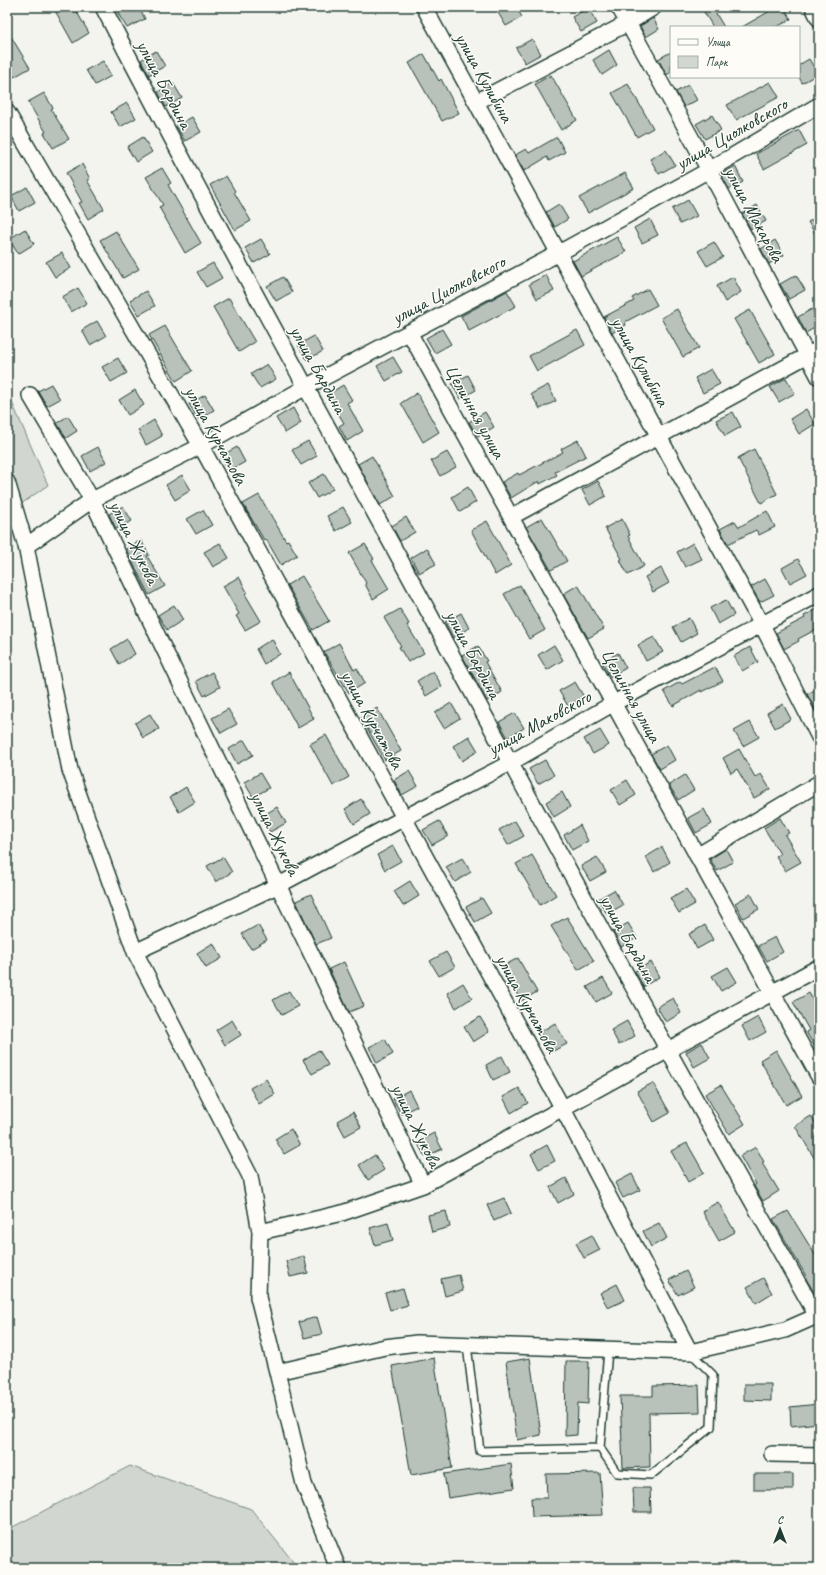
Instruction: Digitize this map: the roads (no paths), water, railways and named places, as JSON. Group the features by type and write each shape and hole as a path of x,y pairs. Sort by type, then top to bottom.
{"street":[{"name":"улица Бардина","path":"103,7 170,137 510,763 668,1051 818,1316"},
{"name":"улица Кулибина","path":"424,7 762,625 819,736"},
{"name":"улица Макарова","path":"619,7 709,170 813,352 819,377"},
{"path":"476,102 628,23 654,7"},
{"path":"812,7 819,19"},
{"name":"улица Циолковского","path":"26,546 92,500 201,446 306,387 559,253 709,170 819,105"},
{"name":"улица Курчатова","path":"7,112 201,446 563,1109 690,1352"},
{"name":"Целинная улица","path":"409,332 819,1077"},
{"path":"511,517 813,352"},
{"name":"улица Жукова","path":"30,394 92,500 423,1185"},
{"path":"7,482 26,546 70,770 135,952 250,1176 260,1232 258,1298 304,1484 338,1568"},
{"name":"улица Маковского","path":"135,952 279,885 510,763 614,703 819,594"},
{"path":"698,856 819,783"},
{"path":"260,1232 342,1213 423,1185 819,967"},
{"path":"277,1372 385,1347 417,1343 690,1352 785,1330 818,1316"},
{"path":"772,1454 819,1455"}],"lane":[{"path":"467,1345 480,1451 600,1448"},
{"path":"608,1350 600,1448 617,1473 651,1475 711,1427 713,1375 690,1352"}]}
